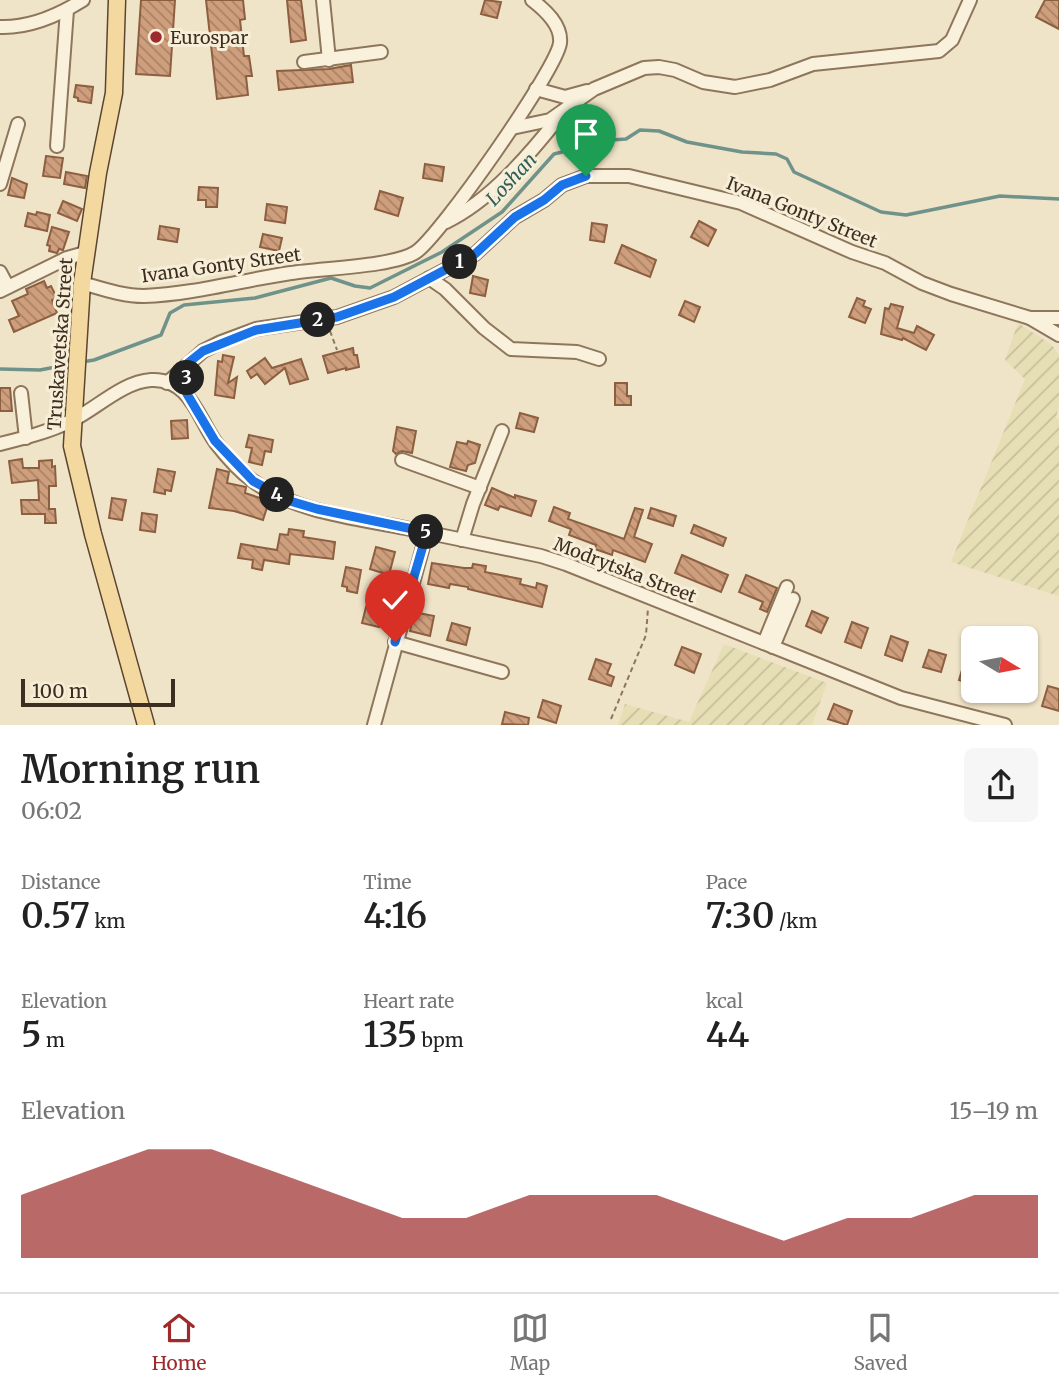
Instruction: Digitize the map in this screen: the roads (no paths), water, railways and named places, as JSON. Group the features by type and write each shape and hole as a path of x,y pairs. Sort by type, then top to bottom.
{"main road":[{"name":"Truskavetska Street","path":"117,0 114,93 85,253 72,446 146,725"}],"street":[{"path":"0,27 54,16 83,0"},
{"path":"323,0 329,60"},
{"path":"537,89 565,97 594,89 644,68 660,67 675,69 703,82 735,87 769,80 813,64 939,51 952,40 970,0"},
{"name":"Ivana Gonty Street","path":"82,283 121,294 145,296 396,260 417,252 443,224 512,128 558,51 559,30 536,1"},
{"path":"57,146 67,10"},
{"path":"304,62 381,52"},
{"path":"512,128 550,120 594,89"},
{"path":"443,224 475,206 540,142 563,112"},
{"path":"0,184 18,124"},
{"name":"Ivana Gonty Street","path":"167,383 203,351 256,330 337,317 394,297 475,254 515,217 544,200 562,185 586,176 629,176 741,203 885,264 922,283 1030,318 1059,318"},
{"path":"0,272 4,289 67,258 85,253"},
{"path":"429,278 511,349 577,352 599,359"},
{"path":"1030,318 1059,335"},
{"path":"0,444 26,438 73,420 113,395 139,383 152,380 167,383 187,394 188,363"},
{"path":"22,393 26,438"},
{"name":"Modrytska Street","path":"187,394 215,441 253,481 273,494 326,511 541,556 901,698 1005,725"},
{"path":"462,540 502,431"},
{"path":"402,460 480,488"},
{"path":"374,725 427,532"},
{"path":"769,645 790,593"},
{"path":"395,642 502,673"}],"waterway":[{"name":"Loshan","path":"82,362 161,335 170,313 184,305 255,298 331,278 370,288 442,252 502,212 554,154 626,139 640,130 659,131 687,142 742,152 776,154 787,159 794,172 881,212 906,215 1000,196 1059,199"},
{"name":"Loshan","path":"0,369 40,370 71,364"}],"place":[{"name":"Eurospar","path":"156,37"}]}
